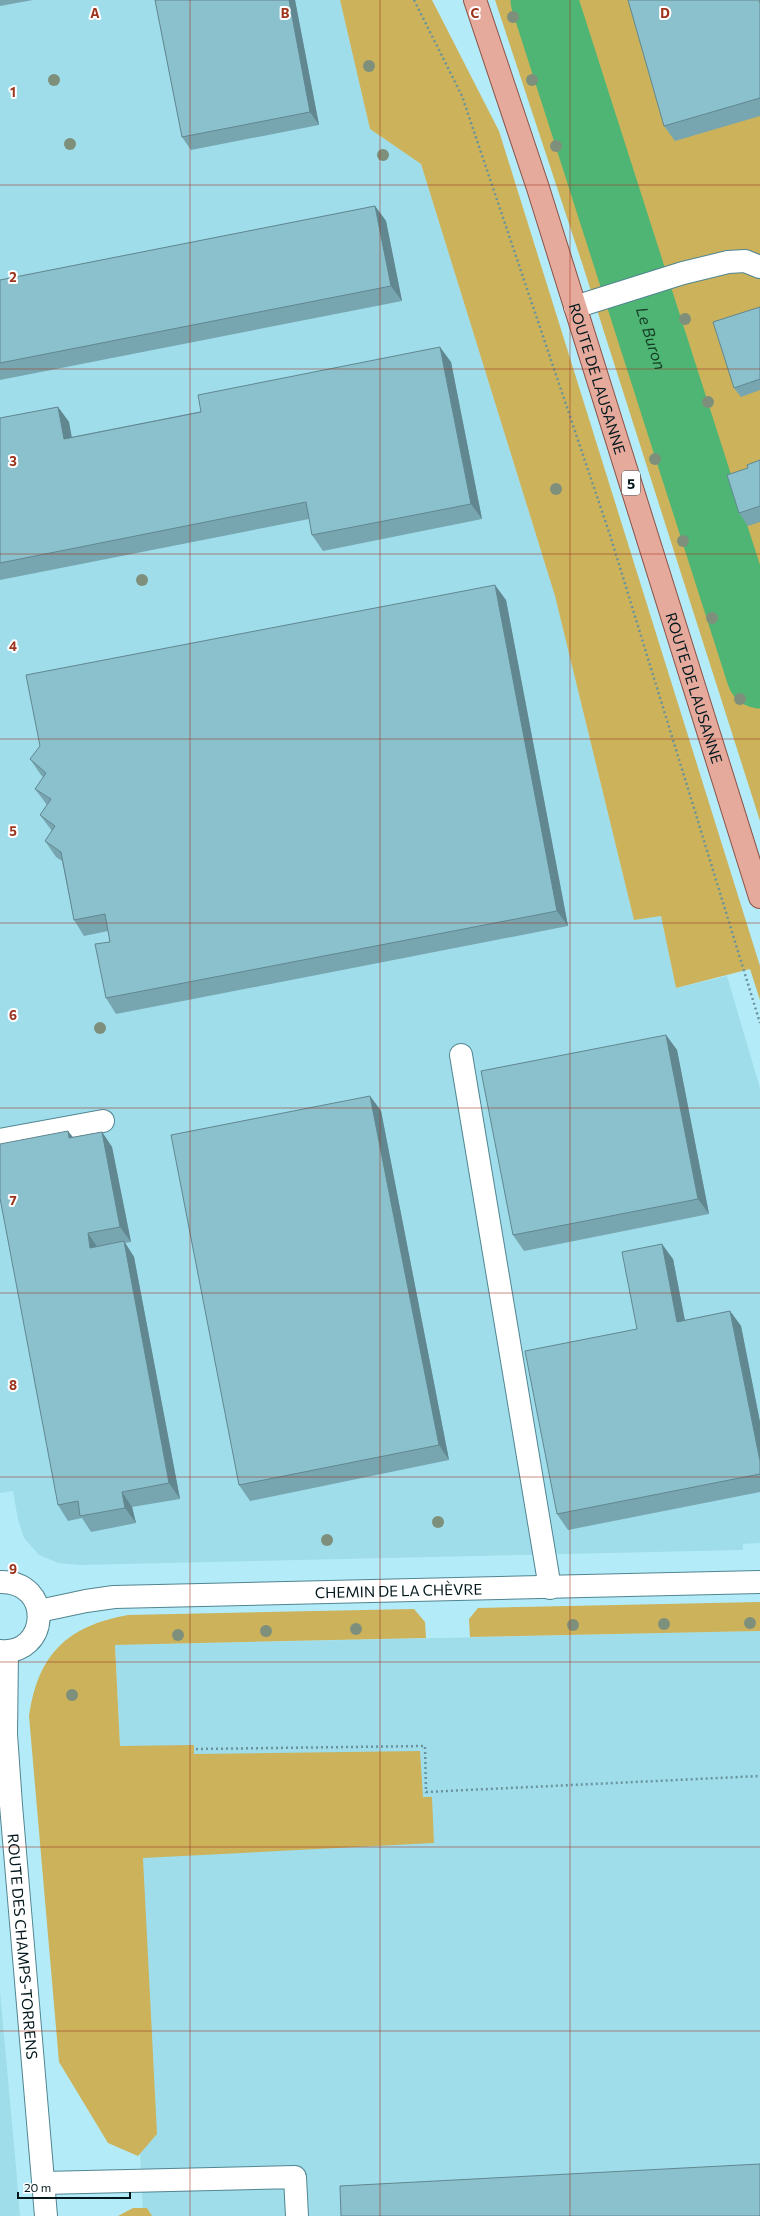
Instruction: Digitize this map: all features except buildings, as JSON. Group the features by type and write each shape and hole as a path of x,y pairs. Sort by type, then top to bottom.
{"main road":[{"name":"ROUTE DE LAUSANNE","path":"476,0 585,304 760,896"}],"street":[{"path":"585,304 683,272 728,262 744,261 760,267"},
{"path":"461,1055 550,1588"},
{"path":"0,1140 103,1121"},
{"path":"0,1582 11,1581 24,1587 34,1597 39,1611 39,1625 32,1638 21,1648 3,1652"},
{"name":"CHEMIN DE LA CHÈVRE","path":"39,1611 114,1597 760,1582"},
{"name":"ROUTE DES CHAMPS-TORRENS","path":"3,1652 6,1734 46,2216"},
{"path":"43,2183 295,2177 297,2216"}],"path":[{"path":"414,0 465,103 610,535 760,1023"},
{"path":"196,1749 425,1746 426,1792 760,1776"}],"shaded area":[{"path":"0,0 340,0 370,129 421,164 555,596 634,920 661,916 676,988 727,976 760,1088 760,1543 743,1544 743,1550 79,1565 58,1563 39,1555 24,1538 18,1520 13,1491 0,1493"},
{"path":"340,0 432,0 499,131 760,966 760,1000 750,969 676,988 661,916 634,920 555,596 421,164 370,129"},
{"path":"495,0 760,0 760,821 583,266"},
{"path":"760,1602 760,1631 470,1637 469,1619 478,1608"},
{"path":"414,1609 425,1622 426,1638 115,1645 120,1746 194,1745 194,1754 420,1751 423,1797 432,1797 434,1843 143,1858 157,2134 138,2156 108,2143 59,2062 29,1716 33,1694 48,1660 59,1646 72,1635 107,1620 128,1615"},
{"path":"760,1631 760,2216 143,2216 115,1645"},
{"path":"0,1991 16,2167 20,2216 0,2216"},
{"path":"133,2208 147,2208 152,2216 118,2216"}],"waterway":[{"name":"Le Buron","path":"544,0 760,675"}]}
